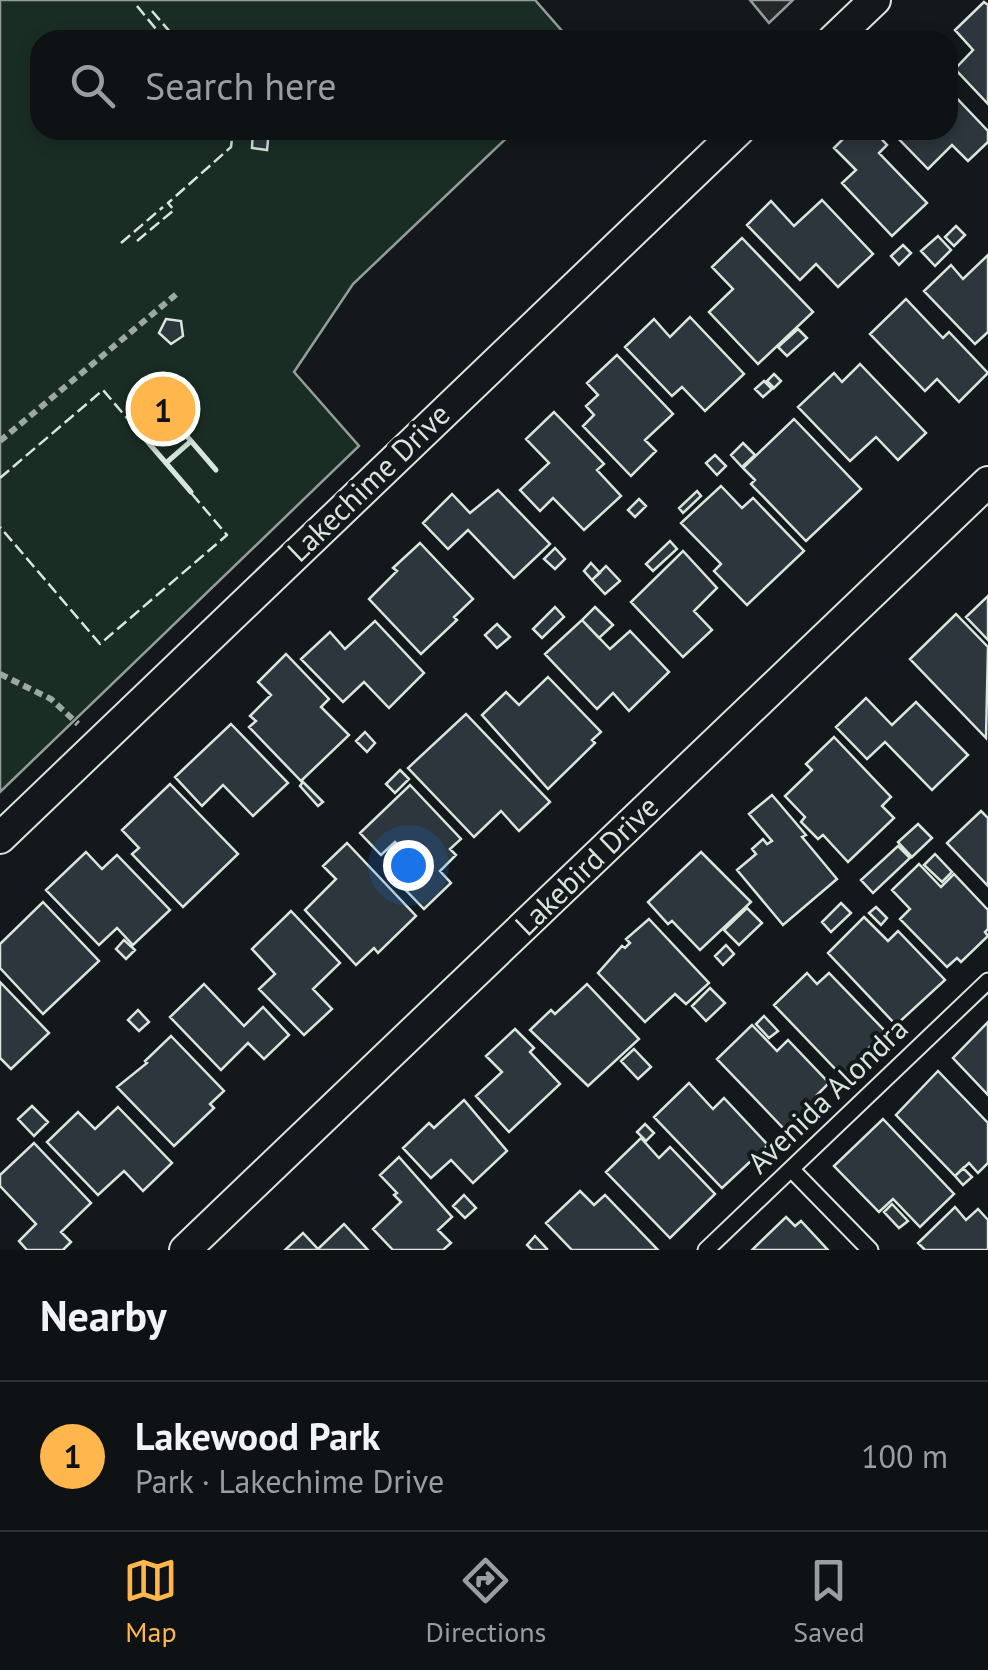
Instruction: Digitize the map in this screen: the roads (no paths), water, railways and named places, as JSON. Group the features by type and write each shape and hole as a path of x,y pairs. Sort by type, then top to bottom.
{"street":[{"path":"844,30 875,0"},
{"name":"Lakechime Drive","path":"0,838 728,140"},
{"name":"Lakebird Drive","path":"185,1250 988,482"}],"lane":[{"name":"Avenida Alondra","path":"706,1250 988,981"},
{"path":"791,1168 870,1250"}],"place":[{"name":"Lakewood Park","path":"163,409"}]}
